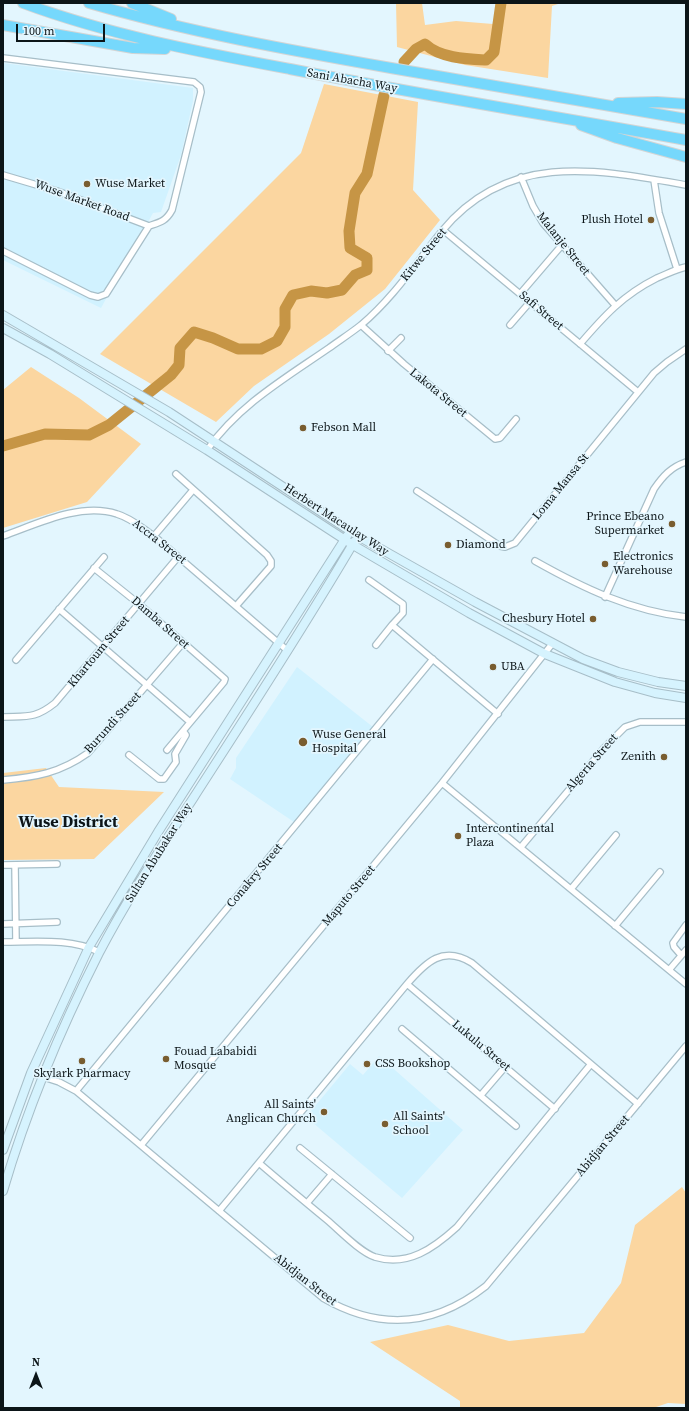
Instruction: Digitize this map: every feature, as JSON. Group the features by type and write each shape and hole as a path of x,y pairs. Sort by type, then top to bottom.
{"highway":[{"name":"Sani Abacha Way","path":"23,3 55,15 116,33 185,49 334,78 552,115 686,140"},
{"name":"Sani Abacha Way","path":"89,3 206,33 338,58 686,119"},
{"path":"132,3 206,33"},
{"path":"3,25 133,48 185,49"},
{"path":"593,103 656,102 686,104"},
{"path":"552,115 617,138 686,158"}],"main road":[{"name":"Herbert Macaulay Way","path":"3,315 214,440 358,536 552,644 583,659 618,672 658,682 686,686"},
{"name":"Herbert Macaulay Way","path":"3,328 50,354 207,450 344,540 469,613 545,654 615,682 655,693 686,698"},
{"name":"Sultan Abubakar Way","path":"3,1150 31,1073 89,947 154,839 350,530"},
{"name":"Sultan Abubakar Way","path":"3,1191 20,1135 42,1077 99,952 152,862 288,651 358,536"}],"street":[{"path":"3,58 194,82 200,87 201,92 193,129 172,207 167,219 161,223 149,226 106,294 98,297 90,295 3,252"},
{"name":"Kitwe Street","path":"207,450 233,417 264,392 360,325 387,300 443,230 483,195 521,177 546,172 569,170 594,171 686,186"},
{"name":"Wuse Market Road","path":"3,175 57,191 149,226"},
{"name":"Malanje Street","path":"521,177 533,206 543,223 615,304"},
{"path":"654,180 659,213 677,269"},
{"name":"Safi Street","path":"443,230 638,392"},
{"path":"520,294 562,245"},
{"path":"580,344 615,304 643,285 677,269 686,267"},
{"path":"510,325 530,302"},
{"name":"Lakota Street","path":"360,325 495,439 500,438 516,419"},
{"path":"388,350 401,338"},
{"name":"Loma Mansa St","path":"417,491 500,546 515,543 638,392 667,362 686,349"},
{"path":"605,597 654,489 663,476 675,466 686,462"},
{"path":"176,474 267,555 271,561 271,566 236,606"},
{"path":"154,536 194,490"},
{"name":"Accra Street","path":"3,536 80,512 98,511 116,514 131,520 154,536 288,651"},
{"path":"16,660 104,557"},
{"name":"Khartoum Street","path":"3,717 33,716 43,713 55,703 178,557"},
{"path":"535,561 605,597 668,615 686,617"},
{"name":"Damba Street","path":"94,568 139,604 225,679 190,722"},
{"path":"369,580 403,604 403,613 376,645"},
{"path":"59,610 190,722 167,750"},
{"path":"392,625 498,714"},
{"name":"Burundi Street","path":"3,780 34,777 56,772 74,763 88,753 183,643"},
{"name":"Maputo Street","path":"142,1144 442,783 552,644"},
{"name":"Conakry Street","path":"76,1091 434,659"},
{"name":"Algeria Street","path":"521,847 604,748 625,727 640,722 686,722"},
{"path":"129,755 159,779 164,779 176,762 175,754 186,735 183,731"},
{"path":"442,783 686,984"},
{"path":"571,889 616,835"},
{"path":"3,865 57,864"},
{"path":"15,865 16,942"},
{"path":"615,926 660,872"},
{"path":"3,924 57,922"},
{"path":"682,955 674,947 673,943 686,925"},
{"path":"3,942 68,943 89,947 99,952"},
{"path":"669,970 686,950"},
{"path":"219,1211 407,984 423,966 434,958 448,955 464,958 527,1009 638,1104"},
{"name":"Lukulu Street","path":"407,984 555,1109"},
{"path":"402,1029 516,1126"},
{"name":"Abidjan Street","path":"31,1073 59,1082 76,1091 142,1144 323,1298 340,1308 359,1315 381,1320 404,1321 429,1317 456,1307 486,1286 686,1046"},
{"path":"259,1163 352,1241 375,1257 396,1259 420,1255 438,1245 457,1227 591,1064"},
{"path":"481,1095 505,1067"},
{"path":"300,1148 410,1238"},
{"path":"307,1203 332,1174"}],"shaded area":[{"path":"396,3 422,3 425,25 456,21 493,24 498,3 561,3 552,6 548,78 465,65 397,47"},
{"name":"Wuse Market","path":"3,63 193,88 193,101 181,155 161,212 153,213 101,308 3,260"},
{"path":"324,84 418,102 413,190 440,220 385,289 329,334 254,386 216,422 100,354 301,153"},
{"path":"31,367 79,398 141,444 87,502 3,528 3,390"},
{"name":"Wuse General Hospital","path":"297,667 373,727 294,822 230,779 236,768 236,758"},
{"path":"46,768 59,787 164,792 94,859 3,860 3,773"},
{"name":"All Saints' School","path":"379,1056 463,1130 402,1198 306,1117 350,1064 363,1075"},
{"path":"682,1187 686,1193 686,1404 668,1403 653,1408 460,1408 460,1401 370,1342 448,1325 509,1341 584,1333 621,1283 635,1225"}],"waterway":[{"path":"404,62 416,49 425,44 431,49 446,55 486,60 494,52 501,3"},
{"path":"3,446 45,434 89,435 109,425 171,375 179,365 180,348 194,332 213,338 238,349 261,349 277,341 285,327 285,309 293,295 311,291 327,293 342,290 355,275 367,270 367,258 350,248 349,231 355,193 367,174 384,95"}],"place":[{"name":"Wuse Market","path":"87,184"},
{"name":"Plush Hotel","path":"651,220"},
{"name":"Febson Mall","path":"303,428"},
{"name":"Prince Ebeano Supermarket","path":"672,524"},
{"name":"Diamond","path":"448,545"},
{"name":"Electronics Warehouse","path":"605,564"},
{"name":"Chesbury Hotel","path":"593,619"},
{"name":"UBA","path":"493,667"},
{"name":"Wuse General Hospital","path":"303,742"},
{"name":"Zenith","path":"664,757"},
{"name":"Intercontinental Plaza","path":"458,836"},
{"name":"Fouad Lababidi Mosque","path":"166,1059"},
{"name":"Skylark Pharmacy","path":"82,1061"},
{"name":"CSS Bookshop","path":"367,1064"},
{"name":"All Saints' Anglican Church","path":"324,1112"},
{"name":"All Saints' School","path":"385,1124"}],"district":[{"name":"Wuse District","path":"68,823"}]}
